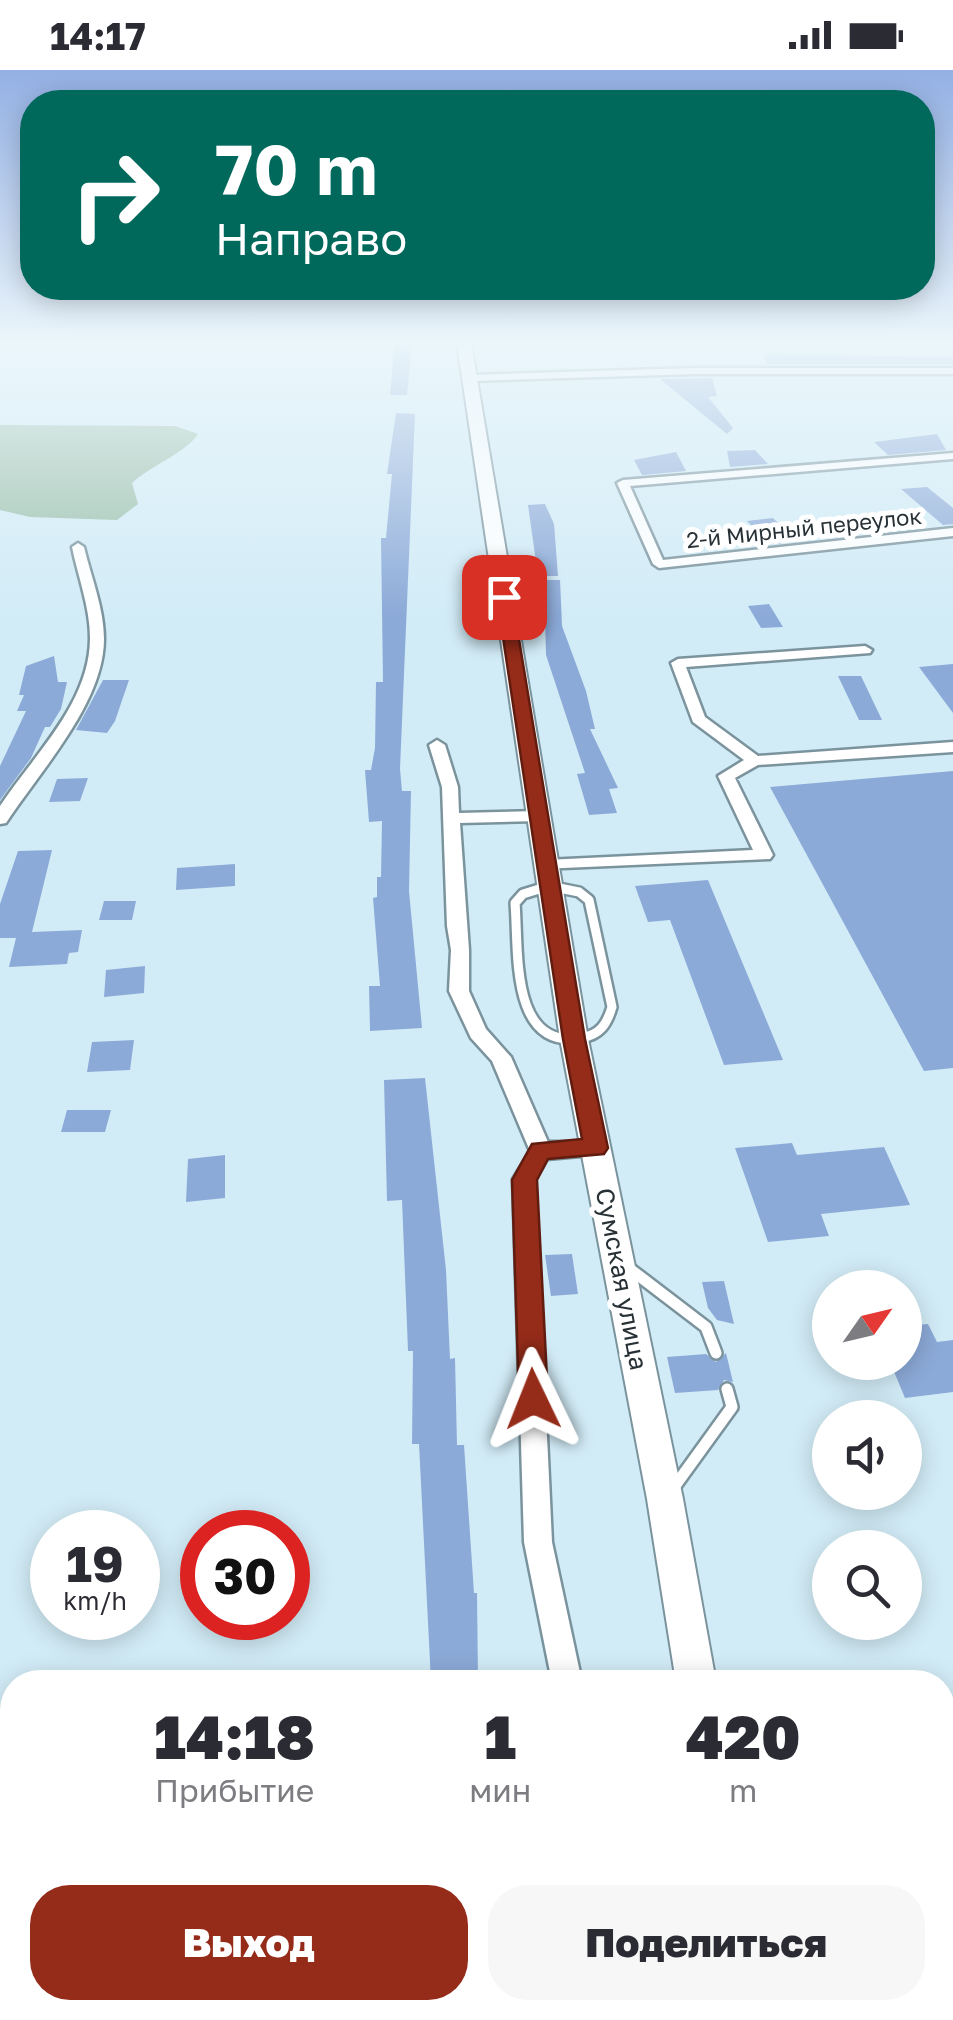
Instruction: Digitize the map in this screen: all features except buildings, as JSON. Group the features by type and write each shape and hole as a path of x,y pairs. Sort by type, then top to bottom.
{"main road":[{"name":"Сумская улица","path":"479,434 574,1039 665,1499 694,1670"}],"street":[{"name":"2-й Мирный переулок","path":"953,456 623,483 659,564 953,532"},
{"path":"0,819 67,724 81,698 98,643 78,547"},
{"path":"755,761 698,719 678,663 864,650"},
{"path":"437,745 450,786 459,991 478,1032 501,1057 540,1150"},
{"path":"548,875 764,856 726,776 755,761 953,747"},
{"path":"452,818 538,816"},
{"path":"540,1150 596,1148"},
{"path":"540,1150 524,1180 538,1542 565,1670"}],"lane":[{"path":"548,875 578,892 594,910 612,1007 604,1029 574,1039 541,1032 525,1010 515,903 548,875"},
{"path":"618,1260 706,1326 716,1353"},
{"path":"665,1499 732,1406 726,1389"}],"green space":[{"path":"0,434 198,434 186,447 132,483 138,504 117,520 30,517 0,510"}],"route":[{"path":"504,597 574,1039 596,1148 540,1150 524,1180 533,1399"}]}
